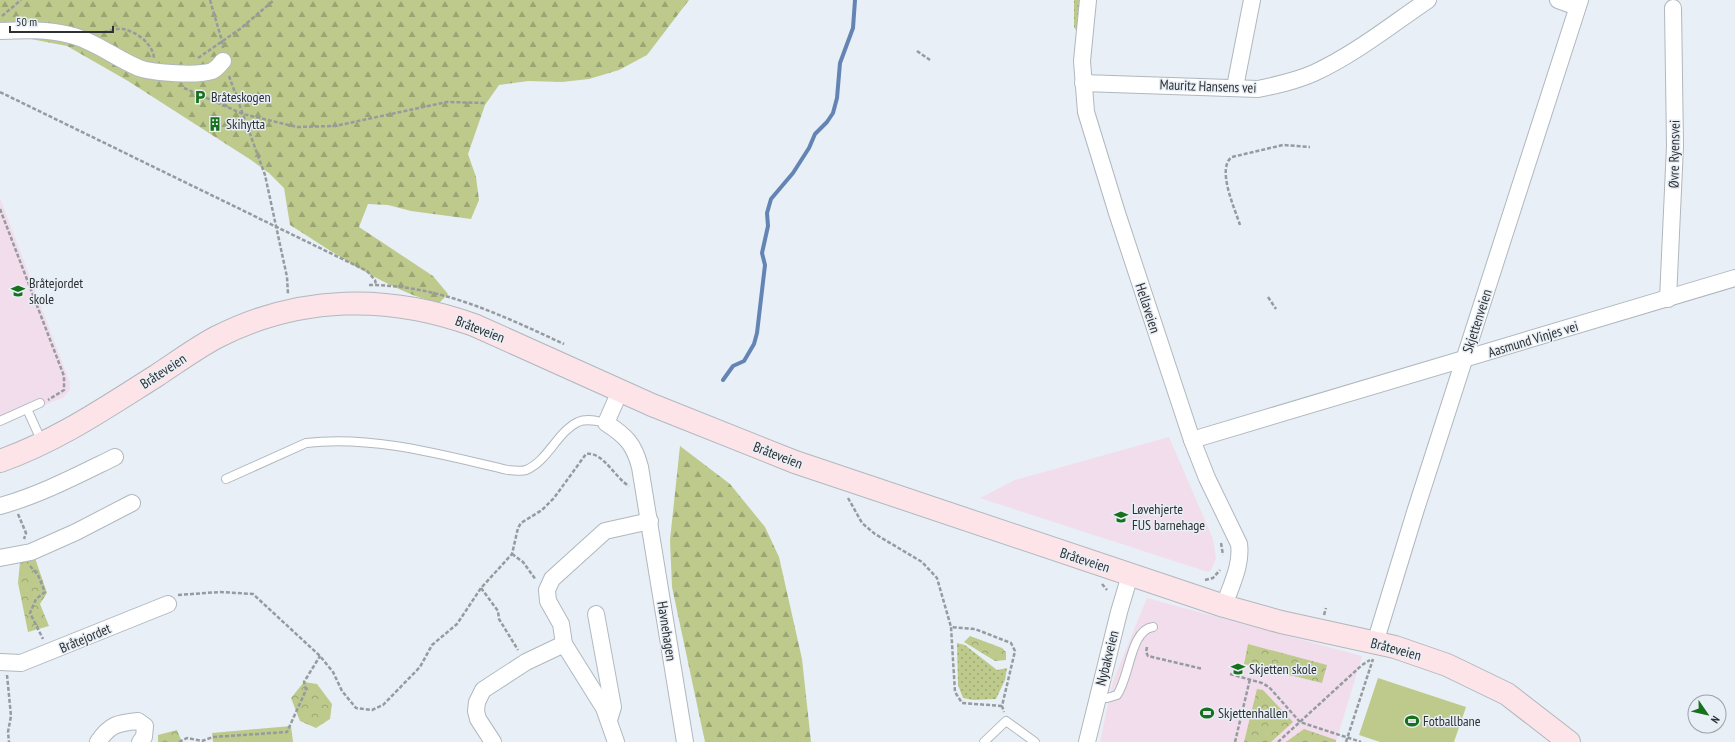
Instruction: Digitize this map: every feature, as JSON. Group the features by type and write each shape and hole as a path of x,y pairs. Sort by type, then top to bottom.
{"main road":[{"name":"Bråteveien","path":"0,461 43,444 87,420 204,345 246,324 301,308 355,302 392,304 422,309 474,325 620,391 722,434 807,466 1224,606 1374,650 1430,658 1496,688 1534,713 1569,742"}],"street":[{"name":"Hellaveien","path":"1088,0 1082,61 1086,112 1117,213 1192,440 1207,478 1239,544 1240,553 1238,567 1224,606"},
{"path":"1235,87 1252,0"},
{"name":"Mauritz Hansens vei","path":"1083,83 1235,87 1258,89 1286,83 1314,74 1335,62 1428,0"},
{"path":"1558,0 1578,4"},
{"name":"Skjettenveien","path":"1374,650 1416,509 1578,4"},
{"name":"Øvre Ryensvei","path":"1668,299 1675,146 1673,4"},
{"path":"0,31 46,31 82,38 140,68 153,70 181,80 196,73 213,71 223,61"},
{"name":"Aasmund Vinjes vei","path":"1192,440 1735,278"},
{"path":"606,423 620,391"},
{"name":"Havnehagen","path":"606,423 626,437 636,452 650,521 685,742"},
{"path":"7,504 63,483 115,457"},
{"path":"0,558 31,552 76,532 132,503"},
{"path":"616,742 604,708 564,644 561,624 548,601 547,590 552,579 605,531 650,521"},
{"name":"Nybakveien","path":"1087,742 1119,612 1130,575"},
{"name":"Bråtejordet","path":"4,662 21,663 168,604"},
{"path":"596,614 613,707 609,722"},
{"path":"493,742 478,719 476,711 477,702 483,690 490,684 526,662 564,644"},
{"path":"98,742 104,733 117,723 138,721 145,726 144,737 140,742"}],"lane":[{"path":"0,421 40,403"},
{"path":"27,409 43,444"},
{"path":"226,479 306,443 321,442 353,442 405,448 508,470 522,471 535,465 568,429 579,421 588,420 606,423"},
{"path":"1098,696 1107,698 1117,694 1125,680 1135,643 1141,633 1147,628 1153,628"},
{"path":"984,742 1006,721 1035,742"}],"path":[{"path":"0,17 21,0"},
{"path":"210,0 222,40 223,61 265,175 287,277 288,294"},
{"path":"274,0 240,29 222,40 181,80 243,114 297,127 335,126 447,102 485,103"},
{"path":"82,38 121,28 132,31 142,39 154,53 153,70"},
{"path":"917,51 930,60"},
{"path":"0,92 367,271 375,280 376,285"},
{"path":"1240,225 1227,184 1225,169 1227,160 1232,157 1282,145 1310,147"},
{"path":"0,209 66,382 62,392 40,403"},
{"path":"362,285 376,285 426,291 464,301 506,317 568,346"},
{"path":"282,296 294,292"},
{"path":"1268,297 1276,309"},
{"path":"168,604 174,596 200,592 253,594 320,656 333,672 349,701 356,708 372,710 383,705 420,667 432,645 457,624 481,588 512,554 518,528 521,522 542,510 554,498 586,454 591,453 600,457 625,484 634,490"},
{"path":"841,495 854,499"},
{"path":"848,497 862,523 875,534 922,562 936,578 951,627 955,692 962,703 1002,706 1015,651 1011,643 975,629 951,627"},
{"path":"7,504 26,533 20,553 38,575 45,592 36,599 30,613 49,653"},
{"path":"1220,540 1223,556"},
{"path":"512,554 523,562 540,586 547,590"},
{"path":"1203,580 1213,578 1221,568"},
{"path":"1100,583 1107,590"},
{"path":"481,588 498,611 499,619 526,662"},
{"path":"1153,628 1146,652 1148,656 1203,669"},
{"path":"1278,742 1362,665 1374,650"},
{"path":"1346,742 1374,650"},
{"path":"180,742 187,738 202,741 213,737 287,732 306,690 304,682 320,656"},
{"path":"4,662 11,716 8,732 9,742"},
{"path":"1230,674 1262,683 1269,687 1300,722 1361,742"},
{"path":"1235,742 1250,679"}],"shaded area":[{"name":"Bråtejordet skole","path":"0,198 70,383 70,389 64,397 0,424"},
{"name":"Løvehjerte FUS barnehage","path":"1169,437 1213,539 1216,558 1211,570 1208,572 980,498 1015,480"},
{"name":"Skjetten skole","path":"1147,598 1362,656 1336,742 1100,742 1113,681"}],"green space":[{"path":"0,0 689,0 647,55 619,70 589,79 562,82 528,81 499,85 485,105 468,154 476,177 479,200 471,219 411,211 388,205 368,204 359,227 433,276 448,294 439,303 420,298 382,281 343,259 290,225 284,188 269,173 128,81 67,46 0,33"},
{"path":"1074,0 1082,0 1077,32 1074,27"},
{"path":"680,446 730,484 765,527 779,557 802,659 811,742 705,742 672,587 670,540"},
{"path":"35,558 47,593 40,604 49,626 28,632 18,583 20,562"},
{"path":"970,636 1002,648 1006,652 1006,660 995,661 964,642"},
{"path":"957,643 965,645 997,670 1007,668 1005,680 996,699 973,700 963,698 958,685"},
{"path":"1248,644 1327,665 1322,683 1244,664"},
{"name":"Fotballbane","path":"1378,678 1466,707 1454,742 1380,742 1359,735"},
{"path":"304,682 317,684 332,704 330,719 316,728 300,721 291,698"},
{"path":"1257,689 1263,690 1293,722 1271,742 1244,742"},
{"path":"291,726 293,742 213,742 212,733"},
{"path":"1304,729 1336,740 1336,742 1286,742"},
{"path":"177,730 182,742 158,742 158,735"}],"waterway":[{"path":"723,380 733,366 744,361 754,344 757,333 765,265 762,253 768,226 767,213 771,199 793,173 809,148 815,134 827,122 833,113 837,98 840,63 853,28 855,0"}],"place":[{"name":"Bråteskogen","path":"200,97"},
{"name":"Skihytta","path":"215,124"},
{"name":"Bråtejordet skole","path":"18,291"},
{"name":"Løvehjerte FUS barnehage","path":"1121,517"},
{"name":"Skjetten skole","path":"1238,669"},
{"name":"Skjettenhallen","path":"1207,713"},
{"name":"Fotballbane","path":"1412,721"}]}
